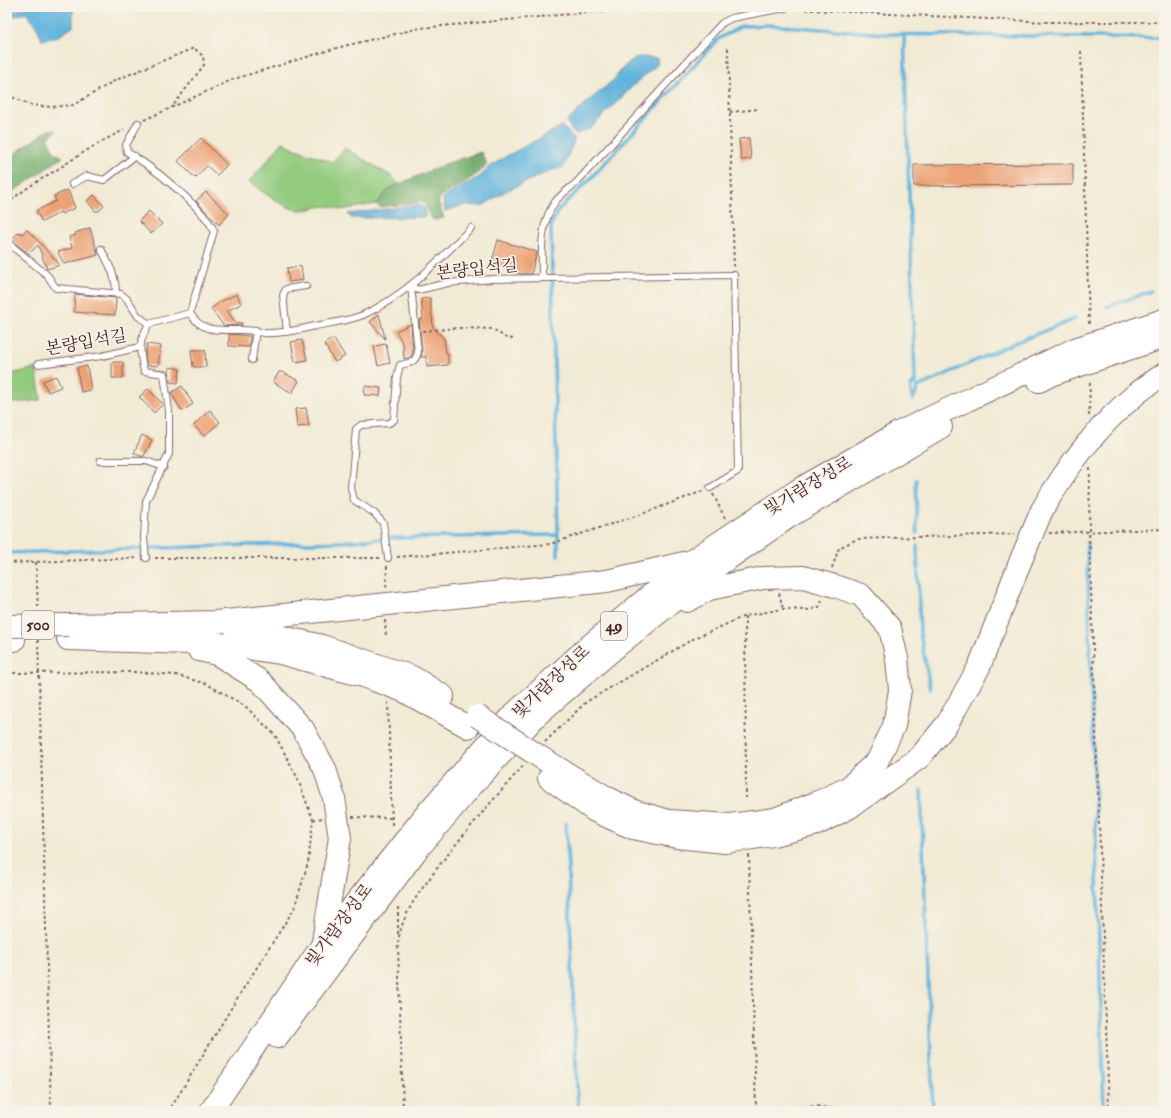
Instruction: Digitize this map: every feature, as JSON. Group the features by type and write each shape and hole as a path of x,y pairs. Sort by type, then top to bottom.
{"highway":[{"name":"빛가람장성로","path":"211,1111 323,944 427,813 515,713 588,647 693,560 800,489 898,433 1075,349 1164,320"},
{"name":"빛가람장성로","path":"228,1111 269,1047 416,851 474,784 537,715 616,647 713,570 790,516 886,458 944,426 1053,374 1164,337"},
{"path":"539,761 596,811 633,828 677,837 725,842 773,835 817,824 850,807 919,758 947,724 979,667 1042,510 1073,461 1134,396 1164,374"},
{"path":"68,632 216,622 607,581 693,560"},
{"path":"216,622 322,646 412,677 472,721 539,761 634,811 669,821 730,825 775,819 818,802 848,788 878,760 894,726 900,690 898,659 890,628 861,595 835,586 803,577 763,578 709,590 672,609 616,647"},
{"path":"68,632 161,642 221,644 280,653 363,676 404,691 472,721"},
{"name":"500","path":"9,635 68,632"},
{"path":"161,642 216,654 260,681 303,729 325,768 334,798 340,838 323,944"}],"lane":[{"path":"545,278 543,230 548,215 556,201 576,183 722,23 732,18 785,8"},
{"path":"138,123 126,145 127,152 159,172 174,184 208,221 214,231 190,313"},
{"path":"72,184 87,176 104,180 134,156"},
{"name":"본량입석길","path":"146,555 144,539 146,501 164,467 169,454 169,411 164,374 144,371 140,347 142,335 149,324 190,313 195,322 202,327 210,329 256,330 263,333 287,332 361,315 386,303 411,286 471,228"},
{"path":"7,242 47,275 56,288 116,293 116,283 113,273 101,249"},
{"path":"710,488 738,471 734,275"},
{"name":"본량입석길","path":"411,286 418,290 469,281 560,277 734,275"},
{"path":"287,332 284,295 286,289 306,286"},
{"path":"388,558 383,523 374,513 354,500 351,488 356,429 361,425 390,423 394,420 397,377 400,365 411,363 416,359 418,352 411,286"},
{"name":"본량입석길","path":"116,293 121,294 127,299 138,316 149,324"},
{"path":"252,360 256,330"},
{"name":"본량입석길","path":"38,364 102,356 140,347"},
{"path":"100,461 146,461 164,467"}],"path":[{"path":"7,204 17,195 109,137 138,123 234,79 340,47 420,28 614,10 715,7"},
{"path":"785,8 1047,22 1164,22"},
{"path":"7,95 31,105 52,107 73,105 116,80 194,48 203,56 204,65 172,108"},
{"path":"728,48 734,275"},
{"path":"1082,51 1089,324"},
{"path":"730,112 759,109"},
{"path":"416,332 460,328 493,329 506,338 515,339"},
{"path":"1089,418 1090,380"},
{"path":"1090,462 1089,531 1109,1111"},
{"path":"7,563 146,555 388,558 550,544 642,514 710,488 725,518"},
{"path":"1043,533 1164,529"},
{"path":"831,572 839,548 857,539 1020,534"},
{"path":"386,588 388,558"},
{"path":"36,562 38,618"},
{"path":"779,592 783,609"},
{"path":"398,943 400,927 413,900 476,818 539,761 586,702 694,639 745,616 783,609 810,610 819,607 823,597"},
{"path":"745,616 746,798"},
{"path":"385,620 386,638"},
{"path":"38,633 51,1111"},
{"path":"7,673 134,672 176,675 207,684 245,706 275,735 297,777 313,820 308,863 294,909 238,997 169,1111"},
{"path":"388,700 392,824"},
{"path":"351,816 392,818"},
{"path":"749,854 757,1111 816,1106 836,1109"},
{"path":"398,896 403,1111"}],"green space":[{"path":"48,130 56,130 48,139 54,152 63,157 7,196 7,159"},
{"path":"283,142 296,149 332,162 345,148 391,176 399,184 390,188 376,204 340,210 329,206 303,210 292,209 249,182"},
{"path":"481,152 487,165 473,177 441,196 438,202 444,218 434,220 430,217 425,204 422,202 380,207 376,204 390,188 445,164"},
{"path":"36,368 41,400 7,404 7,375"}],"water":[{"path":"28,7 79,7 73,10 73,27 57,37 42,40 37,27 26,13 7,18 7,13"},
{"path":"639,57 657,58 658,64 638,81 590,129 576,134 572,131 567,122 611,82 626,65"},
{"path":"562,126 575,139 563,167 552,170 506,191 482,206 464,205 445,211 443,199 447,195 481,176 488,168 505,157"},
{"path":"418,205 425,208 425,217 351,218 348,214"}],"building":[{"path":"201,138 227,165 217,175 207,166 195,178 178,161"},
{"path":"749,138 751,159 741,160 739,139"},
{"path":"1073,164 1073,185 914,186 914,165"},
{"path":"68,190 75,208 62,214 61,212 42,222 36,211 56,201 54,196"},
{"path":"206,192 229,214 219,225 196,201"},
{"path":"94,195 104,206 99,211 95,211 87,201"},
{"path":"149,211 162,224 151,234 139,221"},
{"path":"90,228 98,255 64,264 58,252 72,248 69,237 76,235 75,233"},
{"path":"27,230 60,265 47,269 38,245 29,254 11,240 19,232 22,234"},
{"path":"498,240 537,252 531,274 521,274 491,265"},
{"path":"301,266 303,280 289,282 287,268"},
{"path":"75,294 116,298 115,315 74,312"},
{"path":"237,294 241,304 227,311 236,323 242,323 242,325 224,326 211,309 220,302"},
{"path":"430,298 433,327 444,339 446,353 448,353 448,365 427,367 426,357 421,357 422,352 419,320 423,319 421,299"},
{"path":"379,314 385,339 370,322"},
{"path":"411,324 413,352 411,357 404,359 403,344 396,331"},
{"path":"229,334 250,336 249,347 229,346"},
{"path":"333,338 345,356 335,362 324,344"},
{"path":"302,340 307,360 295,362 291,342"},
{"path":"147,344 161,346 158,366 147,365 145,356"},
{"path":"386,344 390,363 378,366 374,346"},
{"path":"191,350 205,350 206,367 193,367"},
{"path":"112,362 123,362 123,378 112,378"},
{"path":"87,366 91,390 81,392 77,367"},
{"path":"169,367 180,369 178,383 170,382"},
{"path":"279,372 282,372 299,381 292,393 273,382"},
{"path":"56,376 61,387 48,392 43,381"},
{"path":"182,386 193,404 182,411 171,393"},
{"path":"365,386 381,388 380,396 364,395"},
{"path":"148,389 163,404 154,413 139,397"},
{"path":"306,408 309,426 297,427 295,409"},
{"path":"210,410 220,422 204,436 194,425"},
{"path":"142,435 152,440 144,456 140,456 134,453"}],"waterway":[{"path":"7,553 340,542 391,538 558,535 551,225 559,209 592,177 718,39 742,26 770,25 886,34 1164,38"},
{"path":"904,34 915,381 911,388 913,400"},
{"path":"1107,307 1151,291"},
{"path":"918,387 1014,343 1075,319"},
{"path":"913,398 917,390 915,381"},
{"path":"916,480 917,533"},
{"path":"558,535 558,555"},
{"path":"1087,543 1104,1111"},
{"path":"917,546 920,633 930,688"},
{"path":"921,791 933,1111"},
{"path":"566,823 578,1111"}]}
